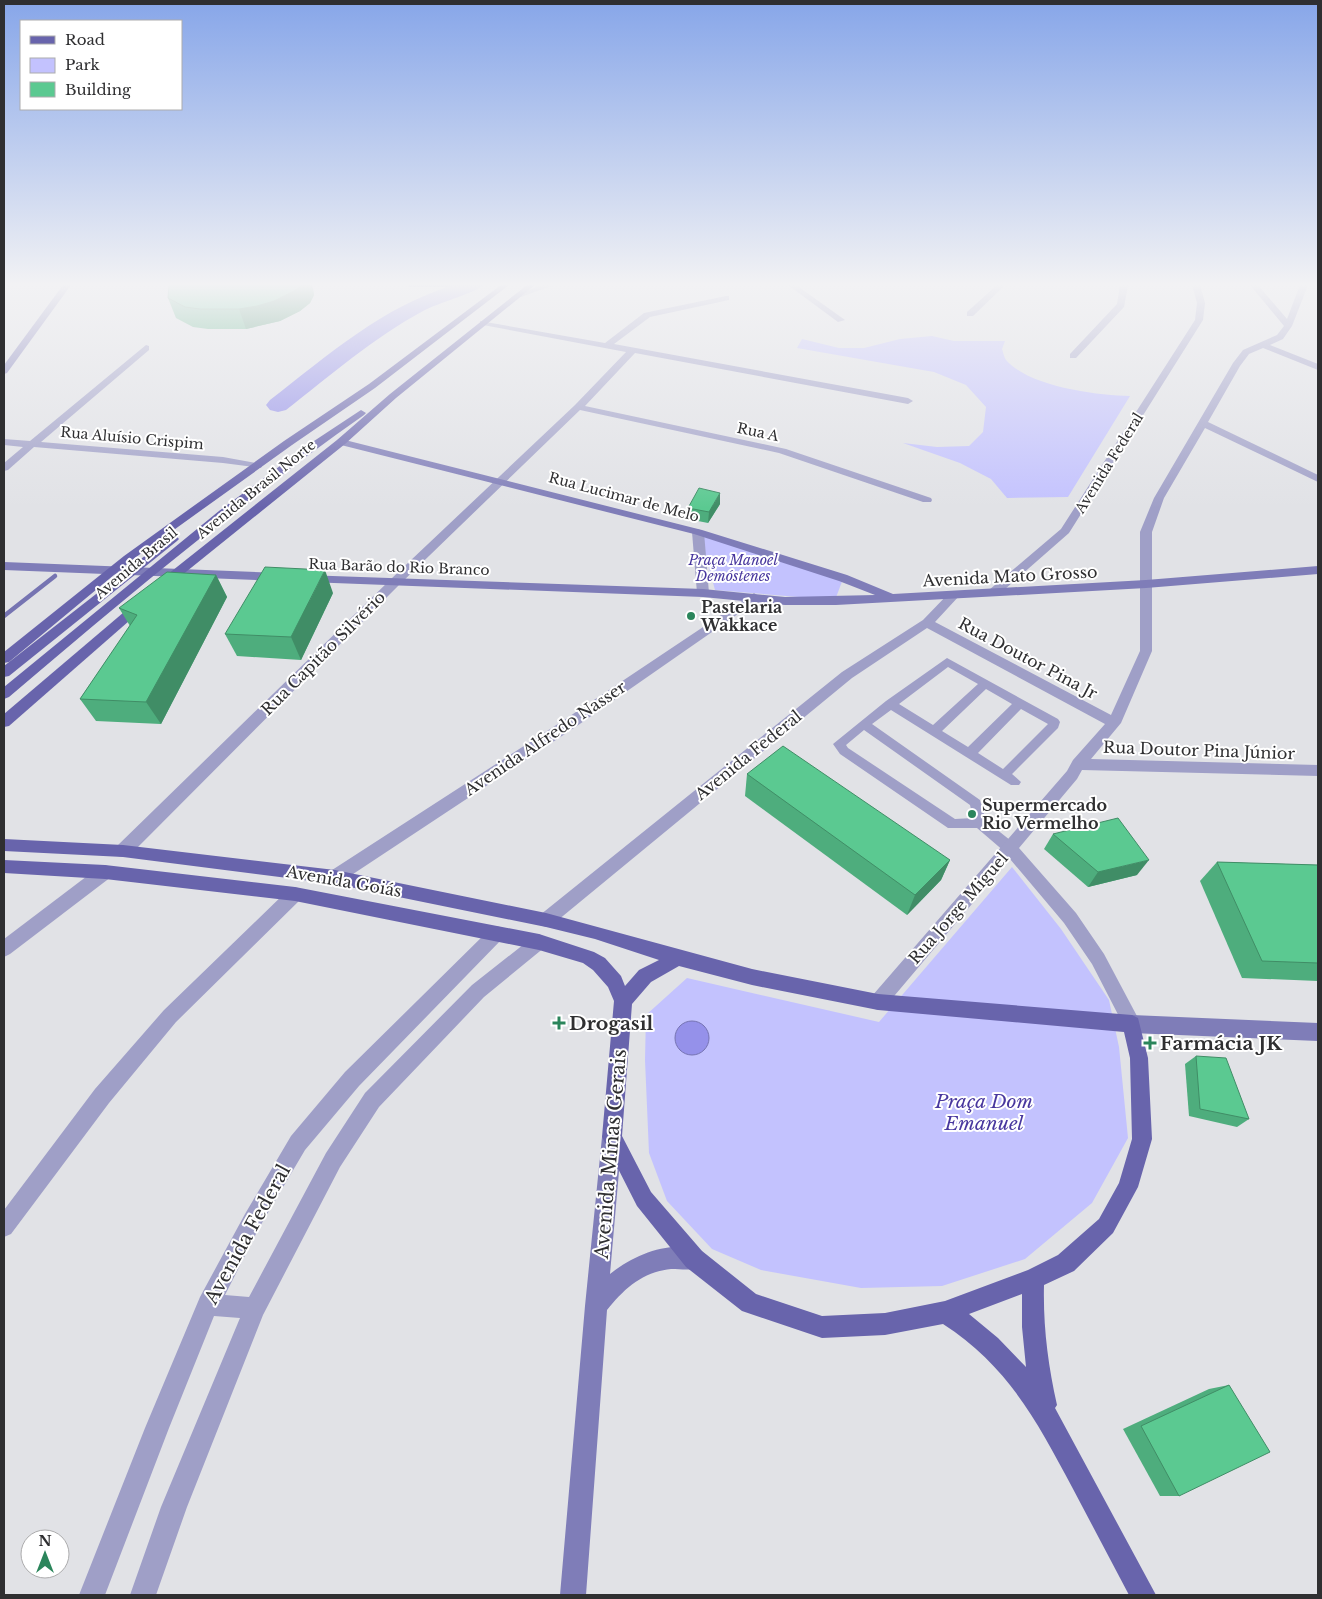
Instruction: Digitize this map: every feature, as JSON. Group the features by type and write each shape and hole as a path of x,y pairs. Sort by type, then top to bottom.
{"main road":[{"path":"4,371 13,360"},
{"name":"Avenida Brasil Norte","path":"4,659 111,571 407,360"},
{"name":"Avenida Brasil Norte","path":"4,722 176,573 341,442 438,360"},
{"name":"Avenida Brasil","path":"4,694 177,548 342,415 372,386"},
{"name":"Avenida Brasil","path":"4,673 207,511 300,450 372,406 393,396"},
{"name":"Rua Lucimar de Melo","path":"341,442 499,480 698,532 843,578 894,599"},
{"name":"Rua Barão do Rio Branco","path":"4,566 703,593"},
{"name":"Avenida Mato Grosso","path":"703,593 785,601 894,599 1146,584 1318,570"},
{"name":"Avenida Goiás","path":"4,845 123,851 335,877 546,920 595,932 678,958"},
{"name":"Avenida Goiás","path":"4,866 106,872 295,894 497,933 538,942 588,957 599,964 615,982 623,1001"},
{"path":"623,1001 645,976 678,958 752,977 878,1002 1132,1024 1318,1032"},
{"name":"Avenida Minas Gerais","path":"573,1595 623,1001"},
{"path":"612,1137 644,1199 694,1260 750,1303 822,1327 885,1324 945,1312 1034,1279 1066,1263 1106,1226 1128,1187 1142,1138 1139,1058 1132,1024"},
{"name":"Avenida Minas Gerais","path":"596,1306 614,1284 635,1268 654,1260 674,1257 694,1260"},
{"path":"1034,1279 1032,1308 1033,1340 1048,1418"},
{"path":"945,1312 981,1336 998,1352 1033,1394 1048,1418 1142,1595"}],"street":[{"path":"4,468 132,360"},
{"name":"Rua Capitão Silvério","path":"123,851 499,480 578,407 624,360"},
{"path":"680,360 908,401"},
{"name":"Avenida Federal","path":"993,593 1065,531 1174,360"},
{"name":"Rua Jorge Miguel","path":"878,1002 1072,775 1078,764 1114,723 1146,650 1146,532 1159,498 1240,360"},
{"path":"1298,360 1318,368"},
{"name":"Rua A","path":"578,407 782,451 927,500"},
{"path":"1203,423 1318,479"},
{"name":"Rua Aluísio Crispim","path":"4,442 223,460 257,466"},
{"path":"698,532 703,593"},
{"name":"Avenida Federal","path":"546,920 848,675 926,623 954,595"},
{"name":"Avenida Alfredo Nasser","path":"335,877 569,724 754,597"},
{"name":"Rua Doutor Pina Jr","path":"926,623 1114,723"},
{"name":"Rua Doutor Pina Júnior","path":"1078,764 1318,772"},
{"path":"1010,848 1076,926 1098,959 1132,1024"},
{"path":"4,949 106,872"},
{"path":"4,1227 102,1096 164,1024 295,894"},
{"name":"Avenida Federal","path":"92,1595 157,1428 208,1305 252,1221 298,1143 352,1079 497,933"},
{"path":"143,1595 174,1507 255,1308 333,1160 372,1100 478,992 538,942"},
{"path":"208,1305 255,1308"}],"lane":[{"path":"890,704 1009,779 1055,724 1054,722 947,662 890,704 839,744 844,751 953,824 980,823"},
{"path":"934,731 986,683"},
{"path":"969,754 1020,703"},
{"path":"864,724 976,803 980,823 1010,848"}],"green space":[{"path":"863,360 1006,360 1031,377 1064,388 1100,394 1130,396 1068,497 1007,498 991,479 960,463 903,443 937,447 969,446 983,432 986,407 966,385 934,372"},
{"name":"Praça Manoel Demóstenes","path":"700,535 843,579 835,600 715,590"},
{"name":"Praça Dom Emanuel","path":"1012,867 1061,929 1109,1000 1119,1047 1128,1138 1092,1203 1025,1259 942,1286 861,1288 761,1270 712,1249 667,1201 649,1153 645,1060 646,1015 687,978 879,1022"}],"shaded area":[{"path":"692,1021 699,1022 704,1026 708,1031 708,1045 704,1050 699,1054 692,1055 685,1054 680,1050 676,1045 675,1038 676,1031 680,1026 685,1022"}],"building":[{"path":"699,488 720,493 709,512 688,508"},
{"path":"265,567 325,570 291,637 225,634"},
{"path":"167,572 216,575 146,702 80,699 137,615 119,608"},
{"path":"783,746 950,860 915,895 747,774"},
{"path":"1118,818 1149,860 1098,872 1053,834"},
{"path":"1217,862 1318,865 1318,963 1262,961"},
{"path":"1196,1056 1226,1058 1249,1119 1200,1109"},
{"path":"1229,1385 1270,1452 1179,1496 1141,1426"}],"waterway":[{"path":"278,405 335,360"},
{"path":"4,616 55,576"}],"place":[{"name":"Pastelaria Wakkace","path":"691,616"},
{"name":"Supermercado Rio Vermelho","path":"972,814"},
{"name":"Drogasil","path":"559,1023"},
{"name":"Farmácia JK","path":"1150,1043"}]}
